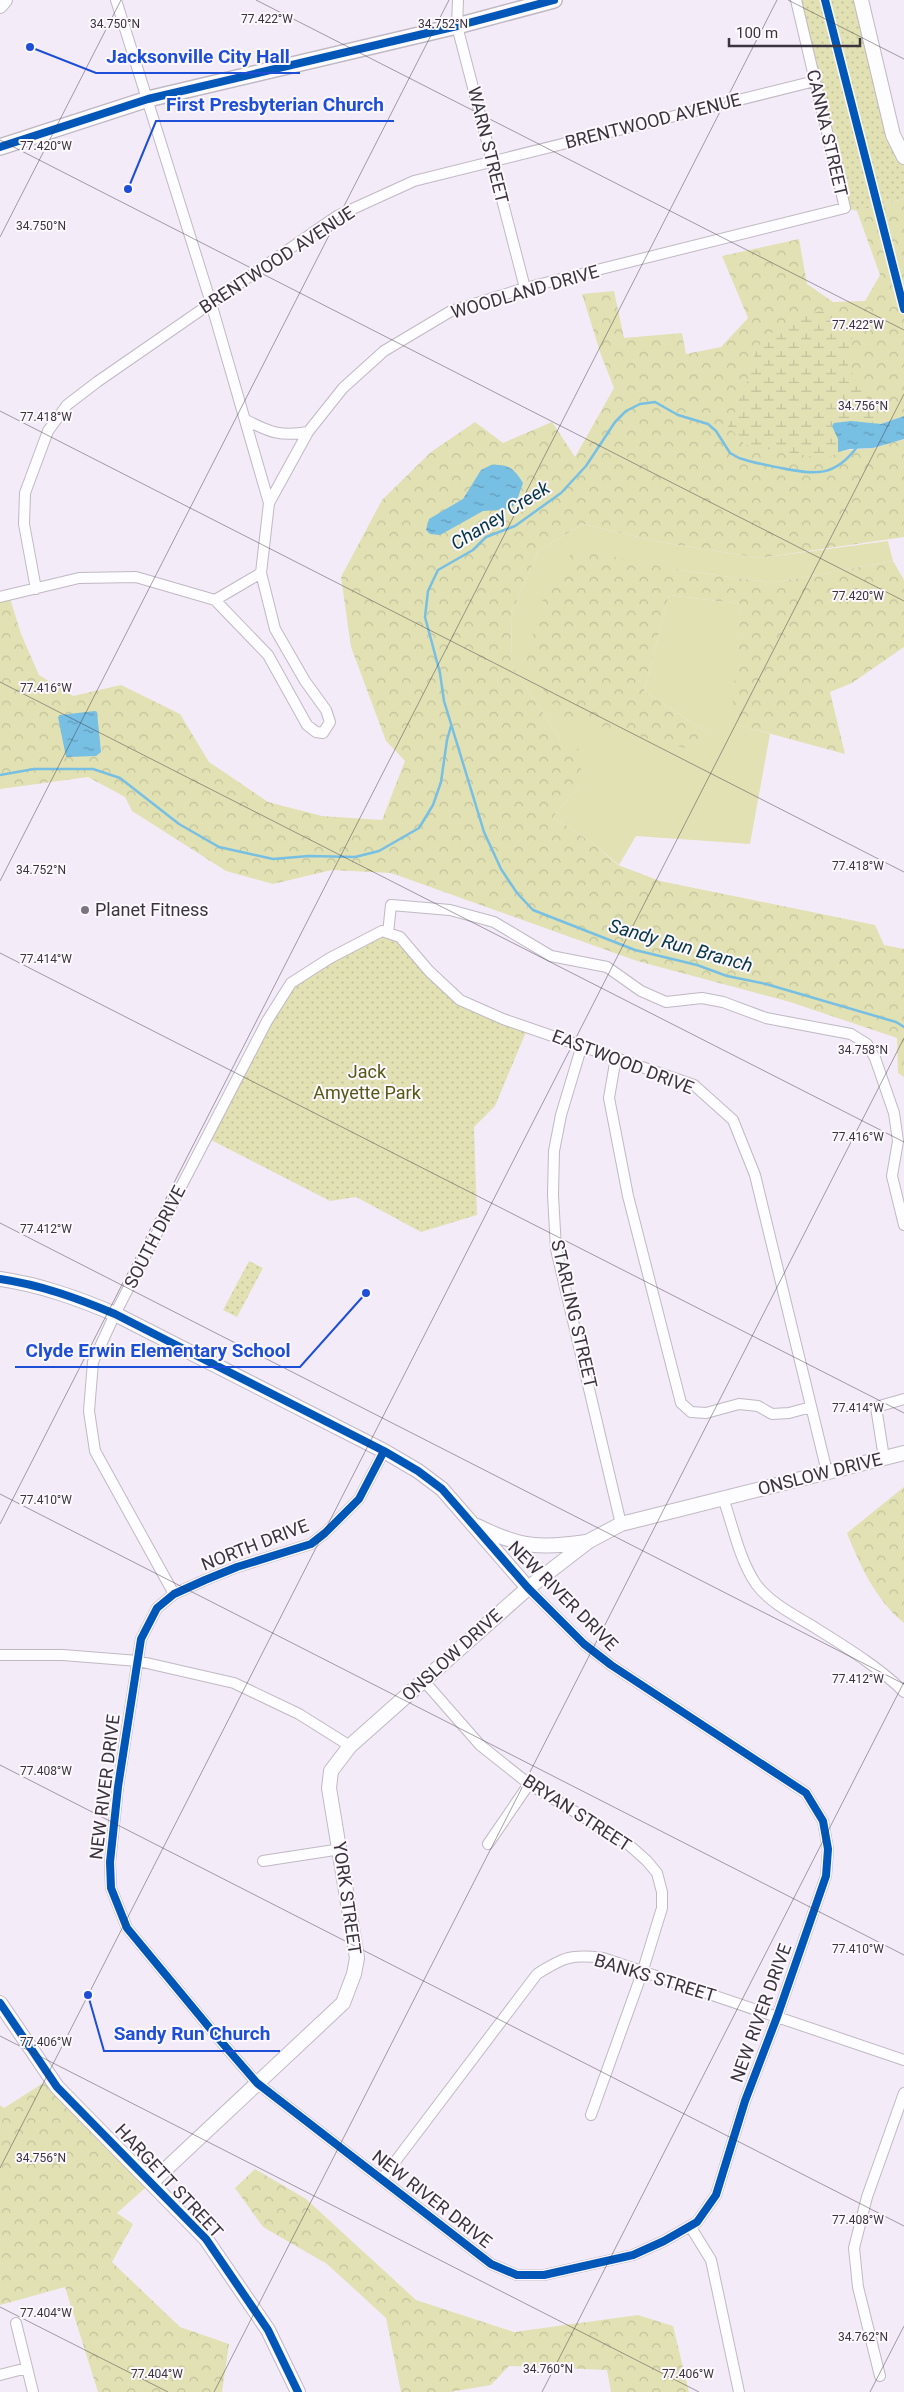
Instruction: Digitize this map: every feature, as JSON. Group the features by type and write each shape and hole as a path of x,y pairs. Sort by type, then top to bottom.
{"main road":[{"path":"0,147 148,99 457,26 554,0"},
{"path":"0,154 26,137"}],"street":[{"path":"0,6 5,0"},
{"path":"116,0 211,302 269,503"},
{"name":"WARN STREET","path":"458,0 457,26 526,288"},
{"name":"CANNA STREET","path":"796,0 845,208"},
{"path":"861,0 893,136 904,157"},
{"name":"BRENTWOOD AVENUE","path":"36,589 24,524 25,493 48,431 67,405 211,302 337,216 414,181 815,80"},
{"name":"WOODLAND DRIVE","path":"261,573 269,503 308,432 343,388 384,351 451,311 526,288 845,208"},
{"path":"246,420 273,433 289,435 308,432"},
{"path":"0,597 79,578 136,578 215,600 268,655 307,725 316,732 323,732 330,722 326,710 305,681 275,629 261,573 215,600"},
{"path":"385,932 391,905 450,910 494,922 551,956 607,967 641,991 666,1002 702,998 723,1002 766,1018 851,1034 867,1044 875,1058 894,1113 898,1141 892,1176 904,1225"},
{"name":"EASTWOOD DRIVE","path":"385,932 400,937 430,972 460,1000 503,1019 694,1085 733,1120 755,1175 827,1472"},
{"name":"SOUTH DRIVE","path":"174,1594 95,1450 89,1411 93,1362 115,1314 267,1021 291,983 330,958 385,932"},
{"name":"STARLING STREET","path":"582,1046 561,1115 554,1151 553,1195 556,1249 621,1524"},
{"path":"616,1057 609,1098 628,1196 681,1403 691,1412 706,1413 739,1404 758,1406 772,1414 789,1413 811,1407"},
{"name":"NEW RIVER DRIVE","path":"0,1279 72,1295 115,1314 384,1451 418,1471 442,1489 528,1588 584,1644 611,1665 806,1793 823,1821 828,1850 826,1876 778,2017 745,2101 716,2195 697,2222 664,2241 633,2255 544,2275 517,2275 491,2264 258,2083 218,2038 127,1928 111,1888 110,1862 118,1787 138,1661"},
{"path":"884,1458 876,1407 904,1399"},
{"name":"NORTH DRIVE","path":"138,1661 141,1639 147,1625 158,1608 174,1594 237,1567 272,1558 311,1544 325,1533 359,1499 384,1451"},
{"name":"ONSLOW DRIVE","path":"350,1746 528,1588 589,1541 621,1524 904,1453"},
{"path":"723,1498 746,1566 757,1585 779,1606 826,1635 894,1682 904,1692"},
{"path":"471,1522 501,1538 530,1546 556,1546 589,1541"},
{"path":"0,1656 63,1655 138,1661 234,1682 299,1714 350,1746"},
{"name":"BRYAN STREET","path":"424,1682 480,1745 530,1784 628,1844 657,1873 662,1892 662,1908 642,1972 591,2115"},
{"name":"YORK STREET","path":"152,2182 343,2003 354,1974 357,1958 341,1849 329,1788 330,1771 350,1746"},
{"path":"488,1844 530,1784"},
{"path":"263,1861 341,1849"},
{"name":"BANKS STREET","path":"382,2179 537,1974 560,1959 578,1955 603,1958 904,2060"},
{"name":"HARGETT STREET","path":"0,2004 58,2087 152,2182 212,2247 268,2330 298,2392"},
{"path":"880,2376 858,2287 854,2248 867,2197 904,2093"},
{"path":"690,2226 711,2260 739,2392"},
{"path":"16,2323 33,2392"},
{"path":"0,2375 27,2368"}],"green space":[{"path":"796,0 861,0 904,157 904,199 857,211 845,208"},
{"path":"904,199 904,416 881,424 871,424 838,451 873,448 904,439 904,537 760,558 660,542 583,524 539,550 511,614 512,665 561,741 583,751 579,785 553,817 594,844 618,865 660,881 875,925 884,945 904,949 904,1077 898,1073 897,1038 790,1002 637,961 391,873 332,870 273,884 226,871 132,811 125,797 88,777 0,789 0,597 9,595 21,634 39,675 73,696 121,685 180,714 209,762 268,802 322,816 382,820 405,761 386,741 351,647 341,577 382,500 431,452 475,422 503,443 552,422 575,457 614,388 601,355 582,294 614,291 624,338 682,333 686,354 721,347 748,318 722,256 799,239 807,284 833,302 865,301 880,275 857,211"},
{"path":"825,310 844,319 852,331 852,347 848,366 873,409 874,415 871,424 851,421 832,426 838,439 838,452 829,458 745,445 726,424 741,400 755,354 760,345 766,337 784,325"},
{"path":"583,524 660,542 760,558 888,541 893,561 772,583 680,570 526,662 708,733 644,691 669,595 741,604 732,723 770,734 750,844 636,836 619,865 594,844 553,817 579,785 561,741 512,665 511,614 539,550"},
{"path":"574,549 680,570 772,583 893,561 904,580 904,647 852,683 830,692 845,754 731,723 741,604 669,595 644,691 708,733 700,752 560,716 526,662 540,605"},
{"name":"Jack Amyette Park","path":"382,931 400,937 460,1000 528,1027 495,1106 474,1127 477,1215 421,1232 356,1197 330,1201 207,1138 291,983"},
{"path":"249,1261 263,1268 237,1317 223,1310"},
{"path":"904,1487 904,1623 885,1604 870,1582 857,1558 847,1533"},
{"path":"51,2078 152,2182 117,2213 133,2224 112,2262 180,2327 229,2344 222,2392 98,2392 65,2287 0,2305 0,2105 4,2108"},
{"path":"255,2169 306,2199 416,2300 514,2332 638,2315 673,2326 689,2392 611,2392 607,2370 509,2366 491,2385 450,2392 401,2392 386,2318 327,2264 263,2227 235,2188"}],"water":[{"path":"904,416 904,439 873,448 850,449 838,452 838,439 832,426 834,423 851,421 881,424"},
{"path":"491,465 502,465 510,468 523,483 517,500 511,509 483,511 440,535 430,534 426,530 429,519 463,499 481,470"},
{"path":"97,712 101,752 96,756 66,757 58,717 60,715"}],"waterway":[{"name":"Chaney Creek","path":"857,447 841,464 824,471 804,472 760,464 744,460 730,453 716,431 708,424 678,415 655,402 640,404 626,411 615,422 586,466 561,493 515,526 486,537 473,550 438,570 428,591 425,617 440,673 444,701 484,832 501,869 517,893 533,910 635,950 697,965 727,976 766,984 896,1022 904,1027"},
{"path":"0,775 34,769 93,769 120,778 179,824 219,847 273,859 309,856 355,857 379,851 419,828 433,805 441,782 451,726"}],"cycle path":[{"path":"0,147 148,99 457,26 554,0"},
{"path":"825,0 904,309"},
{"path":"0,1279 59,1293 115,1314 384,1451 418,1471 442,1489 528,1588 584,1644 611,1665 806,1793 823,1821 828,1849 826,1876 777,2017 745,2101 716,2195 697,2222 664,2241 633,2255 544,2275 517,2275 491,2264 257,2083 127,1928 111,1888 110,1862 118,1787 141,1639 157,1608 174,1594 205,1580 237,1567 311,1544 325,1533 359,1499 384,1451"},
{"path":"0,2003 57,2087 206,2239 268,2330 298,2392"}],"place":[{"name":"Jacksonville City Hall","path":"30,47"},
{"name":"First Presbyterian Church","path":"128,189"},
{"name":"Planet Fitness","path":"85,910"},
{"name":"Clyde Erwin Elementary School","path":"366,1293"},
{"name":"Sandy Run Church","path":"88,1995"}],"water label":[{"name":"Sandy Run Branch","path":"681,945"}]}
